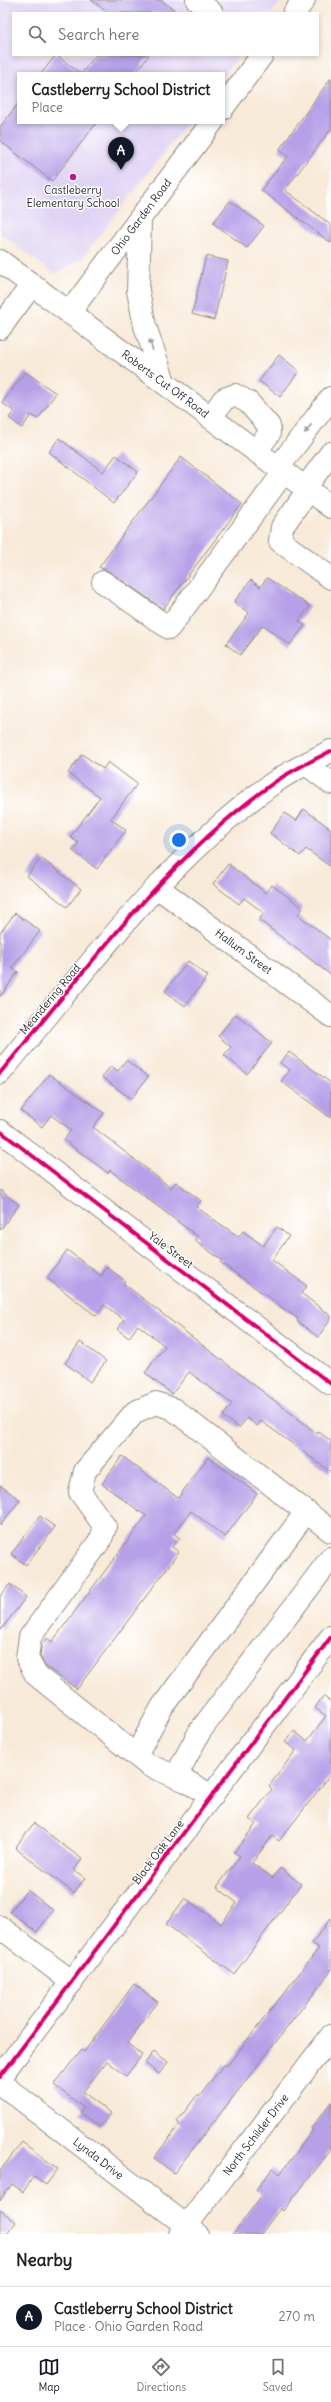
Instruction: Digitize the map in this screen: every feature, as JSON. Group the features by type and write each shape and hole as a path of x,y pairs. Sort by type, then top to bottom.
{"street":[{"path":"197,0 212,12"},
{"path":"214,12 223,0"},
{"path":"295,12 304,0"},
{"path":"225,105 261,56"},
{"name":"Ohio Garden Road","path":"69,313 211,124"},
{"path":"140,220 138,291 145,326 164,382"},
{"name":"Roberts Cut Off Road","path":"0,261 31,286 164,382 306,489 330,505"},
{"path":"0,328 31,286"},
{"path":"211,418 224,399 235,395 248,402 270,426 269,434 256,451"},
{"path":"104,582 169,628 331,398"},
{"path":"331,453 306,489 279,534 280,541 331,578"},
{"name":"Meandering Road","path":"0,1073 157,887 215,828 269,786 331,751"},
{"path":"306,764 331,782"},
{"name":"Hallum Street","path":"157,887 331,1016"},
{"name":"Yale Street","path":"0,1131 331,1384"},
{"path":"212,1796 176,1776 148,1765 36,1675 27,1658 30,1637 101,1540 105,1527 80,1492 85,1471 135,1412 156,1403 173,1409 331,1531"},
{"path":"136,1755 162,1707 306,1512"},
{"path":"176,1776 200,1731 331,1558"},
{"name":"Black Oak Lane","path":"2,2071 72,1982 331,1637"},
{"path":"0,1927 72,1982"},
{"name":"North Schilder Drive","path":"188,2231 330,2040"},
{"name":"Lynda Drive","path":"2,2071 188,2231"}],"shaded area":[{"name":"Castleberry Elementary School","path":"0,0 282,0 273,12 12,12 12,56 238,56 225,73 17,72 17,124 186,124 83,257 54,274 0,233"}],"building":[{"path":"91,0 161,0 177,12 107,12"},
{"path":"55,56 57,56 78,72 42,72"},
{"path":"95,56 148,56 136,72 83,72"},
{"path":"331,78 331,129 285,190 331,225 331,243 261,190 288,156 279,150"},
{"path":"17,105 17,124 96,124 52,181 0,141 0,127"},
{"path":"230,201 264,226 247,248 213,223"},
{"path":"206,256 228,261 214,320 192,314"},
{"path":"279,355 299,371 280,397 259,381"},
{"path":"25,372 56,393 38,419 31,415 22,428 9,418 14,411 2,403"},
{"path":"59,438 103,472 116,455 138,472 114,503 49,452"},
{"path":"181,457 242,504 163,609 110,572 99,567"},
{"path":"267,578 310,606 299,621 305,625 290,645 263,625 240,655 226,644 249,613 234,602 251,580 260,587"},
{"path":"82,754 103,769 108,762 137,784 111,819 126,830 97,869 73,851 78,843 70,837 100,797 68,773"},
{"path":"304,809 331,829 331,867 306,849 300,856 270,833 285,813 296,821"},
{"path":"41,858 81,889 67,907 27,876"},
{"path":"228,864 266,893 272,885 303,908 298,915 331,940 331,975 259,920 264,913 244,898 239,904 213,884"},
{"path":"15,913 40,931 12,968 18,972 0,997 0,933"},
{"path":"188,961 208,976 185,1006 165,991"},
{"path":"236,1014 272,1043 247,1074 224,1055 231,1047 218,1036"},
{"path":"289,1052 331,1083 331,1118 281,1081 290,1070 280,1063"},
{"path":"126,1060 148,1077 131,1099 102,1077 111,1066 118,1071"},
{"path":"49,1074 104,1113 93,1127 171,1188 176,1182 201,1201 196,1207 239,1237 243,1231 263,1246 277,1227 289,1236 272,1260 307,1286 301,1293 331,1316 331,1319 318,1337 297,1321 298,1319 220,1262 222,1260 195,1241 198,1237 110,1170 108,1173 64,1140 71,1130 51,1115 42,1127 21,1111"},
{"path":"0,1190 19,1205 0,1230"},
{"path":"67,1250 101,1276 107,1267 125,1281 123,1283 206,1348 318,1434 319,1432 331,1441 331,1472 261,1421 257,1426 247,1418 239,1428 223,1416 232,1404 189,1372 172,1394 145,1373 165,1346 138,1325 129,1338 117,1329 124,1320 104,1305 96,1316 47,1278"},
{"path":"80,1342 106,1361 90,1382 65,1363"},
{"path":"122,1456 178,1498 208,1457 257,1494 225,1537 191,1511 174,1534 180,1538 172,1547 179,1552 77,1689 45,1666 40,1656 41,1646 47,1638 52,1642 146,1516 102,1484"},
{"path":"0,1485 20,1500 0,1526"},
{"path":"40,1516 55,1527 26,1565 11,1554"},
{"path":"10,1584 26,1597 0,1631 0,1597"},
{"path":"323,1696 331,1702 331,1774 279,1841 272,1836 252,1863 273,1878 280,1868 301,1884 234,1974 166,1924 185,1898 221,1924 237,1903 217,1887 240,1856 234,1852 256,1824 249,1819 272,1789 269,1786 296,1750 285,1742 294,1731 307,1741 326,1716 315,1708"},
{"path":"34,1823 82,1859 74,1870 85,1878 74,1893 15,1848"},
{"path":"27,1890 53,1910 37,1932 10,1912"},
{"path":"331,1918 331,1971 174,2173 154,2158 180,2124 177,2122 197,2095 199,2097 224,2064 227,2066 319,1948 312,1943"},
{"path":"134,1984 158,2002 127,2043 142,2055 126,2076 107,2061 83,2092 111,2113 100,2127 80,2112 84,2108 54,2085 81,2050 84,2052"},
{"path":"154,2051 168,2062 159,2074 145,2063"},
{"path":"331,2102 331,2150 283,2211 280,2208 261,2234 233,2234 262,2195 256,2190 273,2168 280,2174 313,2130 311,2129"},
{"path":"22,2142 58,2169 46,2185 34,2176 23,2192 12,2184 0,2201 0,2171"},
{"path":"0,2210 16,2222 7,2234 0,2234"}],"cycle path":[{"path":"0,1073 126,921 194,850 230,817 275,782 331,751"},
{"path":"0,1131 331,1384"},
{"path":"0,2077 331,1637"}],"place":[{"name":"Castleberry School District","path":"121,170"},
{"name":"Castleberry Elementary School","path":"73,177"}]}
